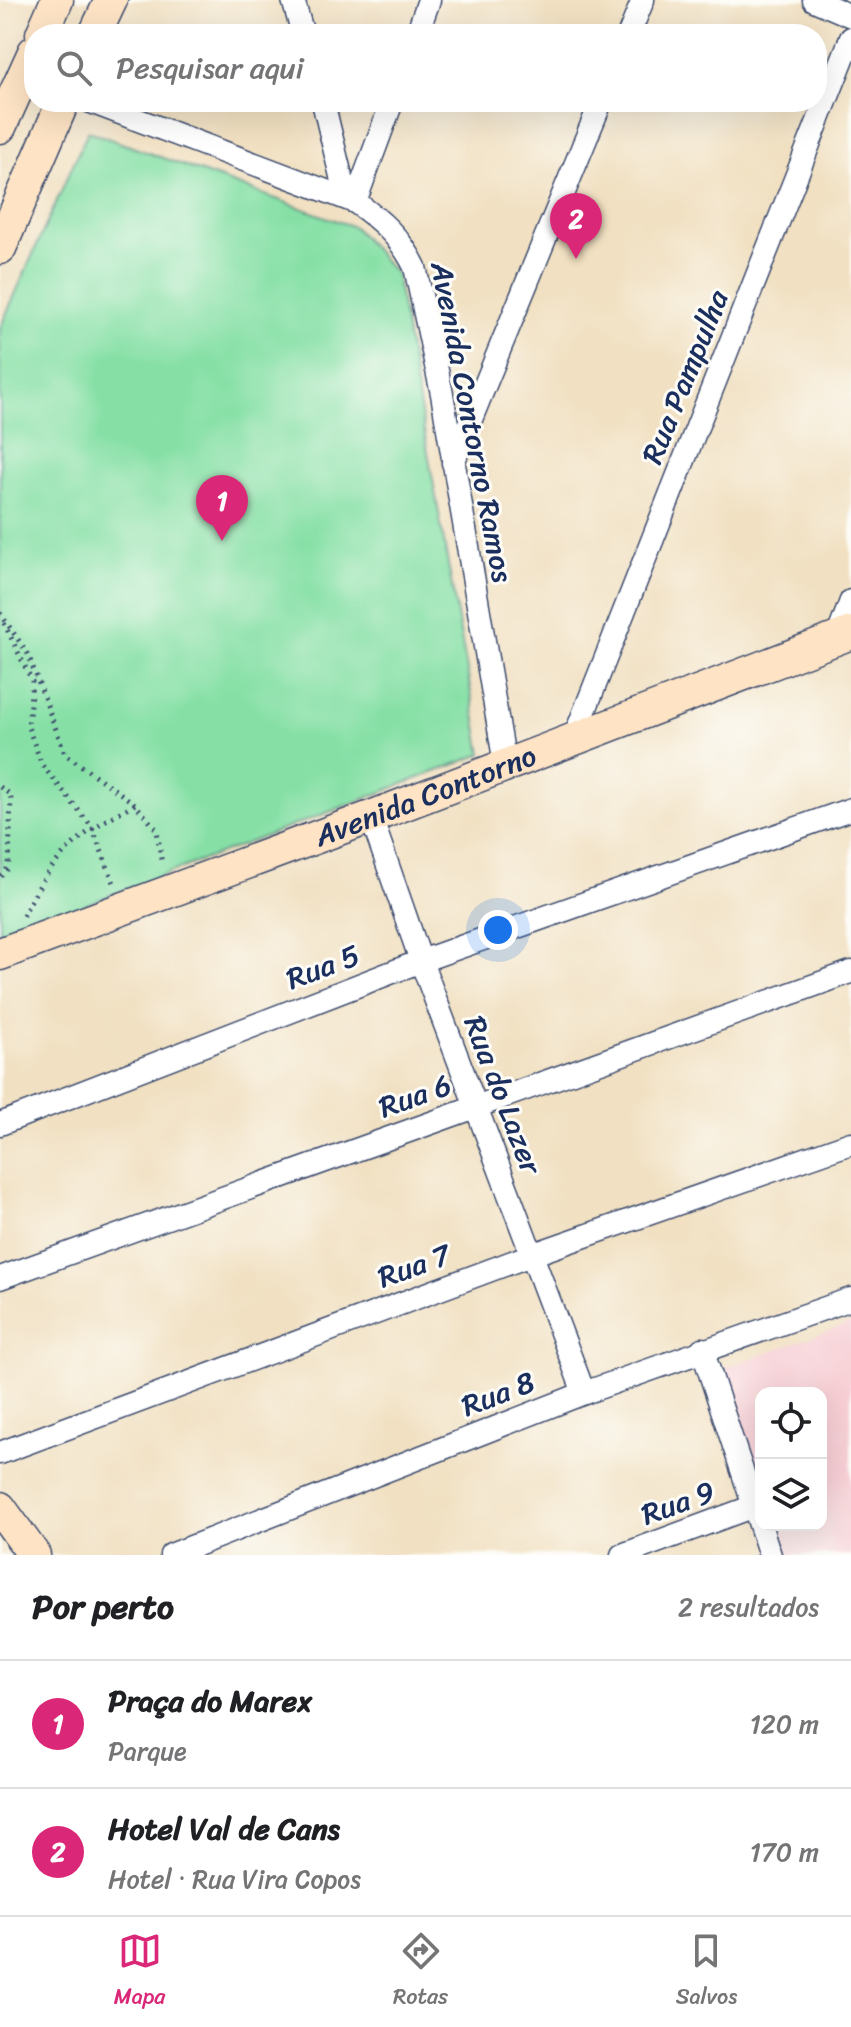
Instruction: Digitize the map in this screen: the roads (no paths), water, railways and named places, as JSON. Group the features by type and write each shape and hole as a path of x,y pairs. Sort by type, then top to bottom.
{"street":[{"path":"46,24 57,0"},
{"path":"100,24 111,0"},
{"path":"293,0 300,24"},
{"path":"421,24 429,0"},
{"path":"633,24 643,0"},
{"path":"814,0 851,16"},
{"name":"Rua Pampulha","path":"827,99 851,38"},
{"path":"0,127 24,74"},
{"path":"0,248 59,112"},
{"name":"Avenida Contorno Ramos","path":"117,112 350,200 386,225 415,267 453,463 505,764"},
{"path":"326,112 350,200"},
{"path":"350,200 388,112"},
{"path":"453,463 597,112"},
{"name":"Rua Pampulha","path":"574,738 822,112"},
{"path":"844,635 851,601"},
{"name":"Avenida Contorno","path":"2,953 371,817 844,635"},
{"name":"Rua 5","path":"0,1124 421,961 851,809"},
{"name":"Rua do Lazer","path":"371,817 421,961 584,1393"},
{"name":"Rua 6","path":"0,1278 851,972"},
{"name":"Rua 7","path":"0,1453 531,1255 851,1143"},
{"name":"Rua 8","path":"171,1555 584,1393 851,1299"},
{"path":"702,1349 770,1555"},
{"name":"Rua 9","path":"622,1555 754,1506"},
{"path":"0,1508 34,1555"}],"place":[{"name":"Hotel Val de Cans","path":"576,259"},
{"name":"Praça do Marex","path":"222,541"}]}
